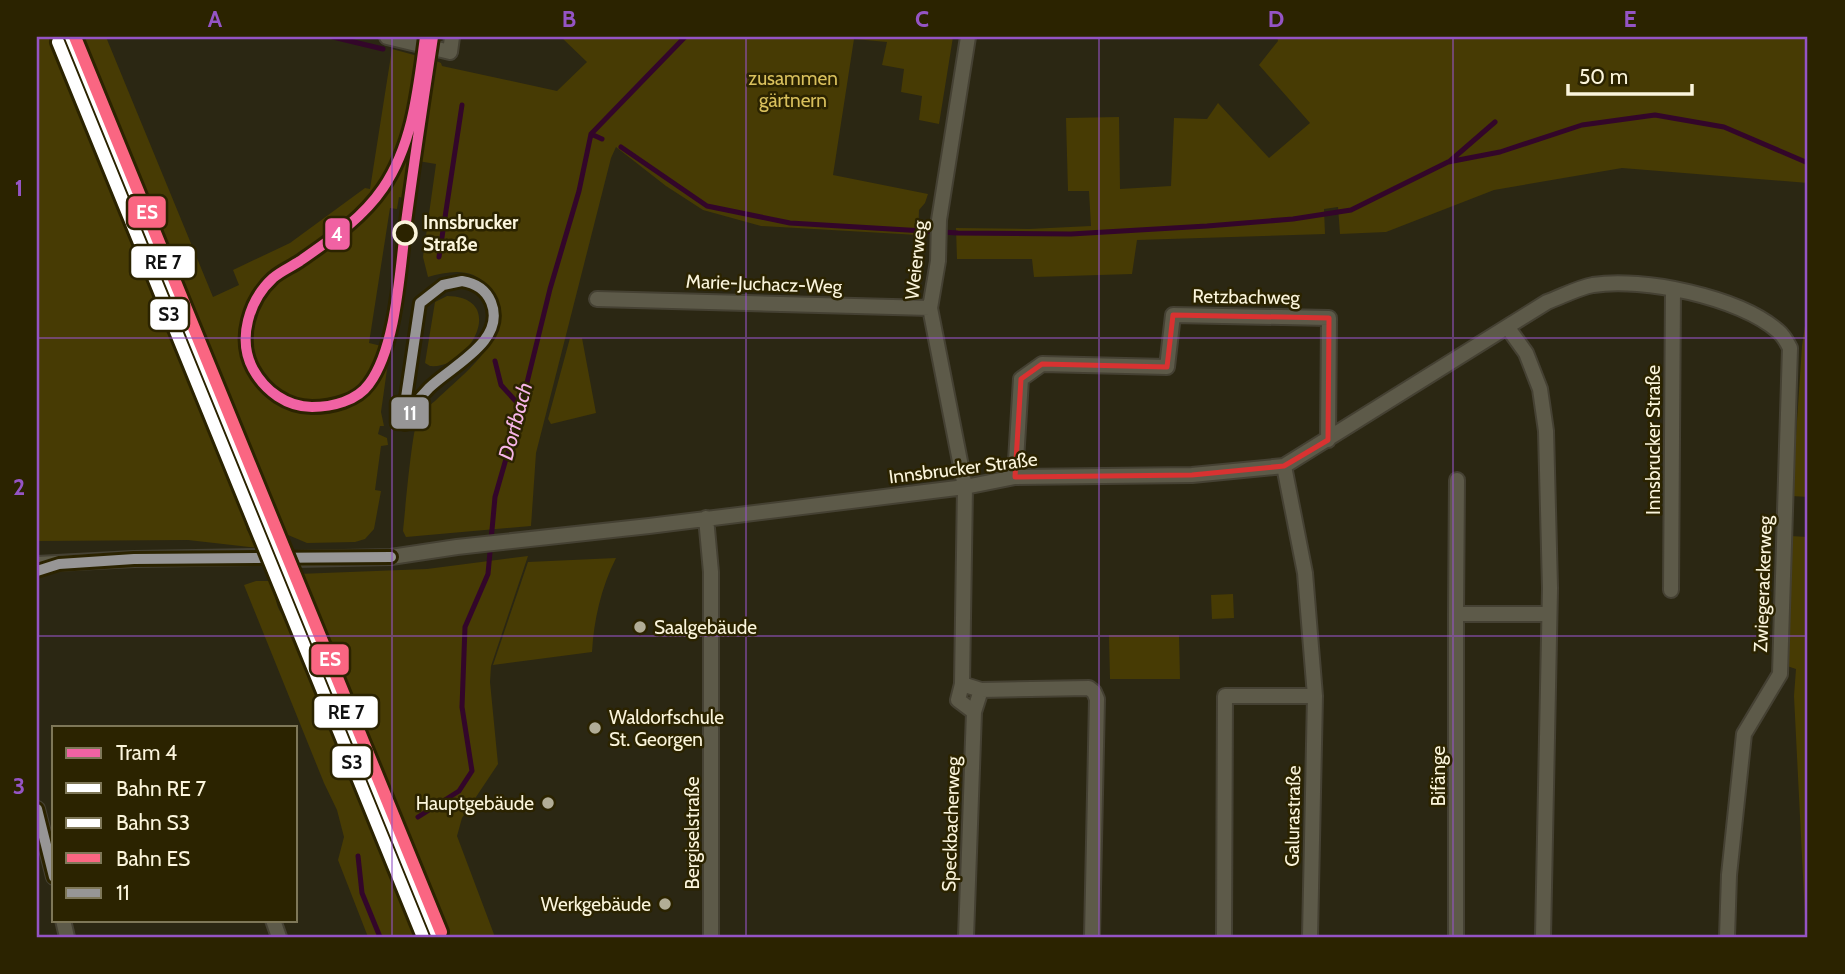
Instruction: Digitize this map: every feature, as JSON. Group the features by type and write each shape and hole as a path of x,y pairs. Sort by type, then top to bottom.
{"street":[{"path":"390,37 450,52 452,37"},
{"name":"Weierweg","path":"965,487 930,308 938,261 938,232 968,37"},
{"name":"Innsbrucker Straße","path":"295,559 391,557 965,487 1015,477 1192,475 1284,467 1547,302 1591,285 1630,283 1673,289 1723,301 1760,318 1780,332 1790,348"},
{"name":"Innsbrucker Straße","path":"1671,590 1673,289"},
{"name":"Marie-Juchacz-Weg","path":"597,299 930,308"},
{"name":"Retzbachweg","path":"1015,477 1021,379 1042,365 1167,367 1173,315 1329,318 1328,440"},
{"path":"1508,328 1526,353 1541,389 1546,431 1550,588 1543,937"},
{"name":"Zwiegerackerweg","path":"1727,937 1729,875 1744,734 1780,674 1790,348"},
{"name":"Galurastraße","path":"1284,467 1305,573 1315,696 1310,937"},
{"name":"Bifänge","path":"1456,937 1457,480"},
{"name":"Speckbacherweg","path":"965,487 962,684 958,700 974,712"},
{"name":"Bergiselstraße","path":"706,518 712,572 711,937"},
{"path":"37,564 134,559 259,558"},
{"path":"37,571 59,564"},
{"path":"1456,614 1548,614"},
{"path":"962,684 981,690 1089,688 1094,692 1097,699 1092,937"},
{"name":"Speckbacherweg","path":"966,937 974,712 981,690"},
{"path":"1224,937 1225,695 1315,696"},
{"path":"37,809 52,865"}],"highlighted area":[{"path":"1173,315 1329,318 1328,440 1284,466 1192,475 1015,477 1021,379 1042,364 1167,367"}],"green space":[{"path":"37,37 53,37 212,432 247,530 258,548 188,540 37,541"},
{"path":"78,37 106,37 213,297 239,285 233,270 290,243 365,188 370,189 392,49 418,56 407,119 395,154 413,161 407,199 399,197 397,209 390,208 369,343 390,348 381,412 384,426 380,426 378,434 387,438 388,445 381,446 375,490 381,491 374,529 365,539 355,542 307,543 281,532"},
{"name":"zusammen gärtnern","path":"561,37 953,37 939,124 919,120 922,96 901,92 904,69 882,65 887,42 854,39 833,175 928,194 919,210 918,235 761,226 703,210 666,186 616,147 536,453 531,526 406,537 403,531 416,422 419,415 461,377 486,349 495,334 499,318 497,301 481,279 459,272 428,277 423,257 436,164 418,161 434,60 442,66 557,91 587,62"},
{"path":"1277,37 1808,37 1808,183 1622,168 1494,190 1386,232 1340,234 1338,207 1324,209 1325,234 1137,240 1132,274 1034,277 1032,259 957,259 956,228 1091,226 1089,191 1068,191 1066,118 1119,117 1120,189 1171,186 1174,118 1207,119 1218,103 1269,158 1310,123 1259,65 1278,41"},
{"path":"447,296 466,299 476,308 479,320 476,333 469,346 458,357 444,364 430,366 425,363 435,302"},
{"path":"1808,305 1808,497 1792,496 1802,346"},
{"path":"570,338 582,338 596,413 551,424 548,419"},
{"path":"1790,536 1808,537 1808,937 1794,696 1796,669 1787,666"},
{"path":"528,556 491,666 490,682 498,764 462,818 457,836 495,937 449,937 298,574 427,569"},
{"path":"616,558 599,604 592,652 493,665 528,562"},
{"path":"256,581 271,581 278,606 286,617 350,769 353,785 359,792 417,937 368,937 338,860 344,837 337,810 244,585"},
{"path":"1233,594 1234,618 1212,619 1211,595"},
{"path":"1109,635 1179,635 1180,679 1110,679"}],"waterway":[{"path":"333,37 383,49"},
{"name":"Dorfbach","path":"418,817 459,791 472,771 462,707 465,627 488,574 495,497 579,191 591,134 685,37"},
{"path":"439,257 462,105"},
{"path":"621,147 707,206 790,223 958,233 1071,234 1293,219 1351,210 1448,162 1500,152 1582,125 1655,115 1724,127 1808,163"},
{"path":"1450,161 1495,122"},
{"path":"591,134 602,139"},
{"path":"495,361 501,385 521,407"},
{"name":"Dorfbach","path":"358,856 362,893 380,937"}],"tunnel":[{"path":"259,557 295,559"}],"tram line":[{"name":"4","path":"425,37 417,96 408,135 383,188 365,210 345,228 273,278 258,297 248,320 246,345 253,369 270,391 294,404 312,407 344,402 364,390 379,367 392,326 396,302 433,37"}],"transit line":[{"path":"71,37 438,937"},
{"name":"11","path":"462,281 480,288 489,298 494,316 491,329 474,351 425,392 405,424 404,411 420,303 443,285 462,281"},
{"name":"11","path":"37,571 59,564 134,559 391,557"},
{"name":"11","path":"37,809 52,869"}],"rail line":[{"name":"ES","path":"75,37 441,932"},
{"name":"S3","path":"58,42 423,937"}],"place":[{"name":"Innsbrucker Straße","path":"405,233"},
{"name":"Saalgebäude","path":"640,627"},
{"name":"Waldorfschule St. Georgen","path":"595,728"},
{"name":"Hauptgebäude","path":"548,803"},
{"name":"Werkgebäude","path":"665,904"}]}
